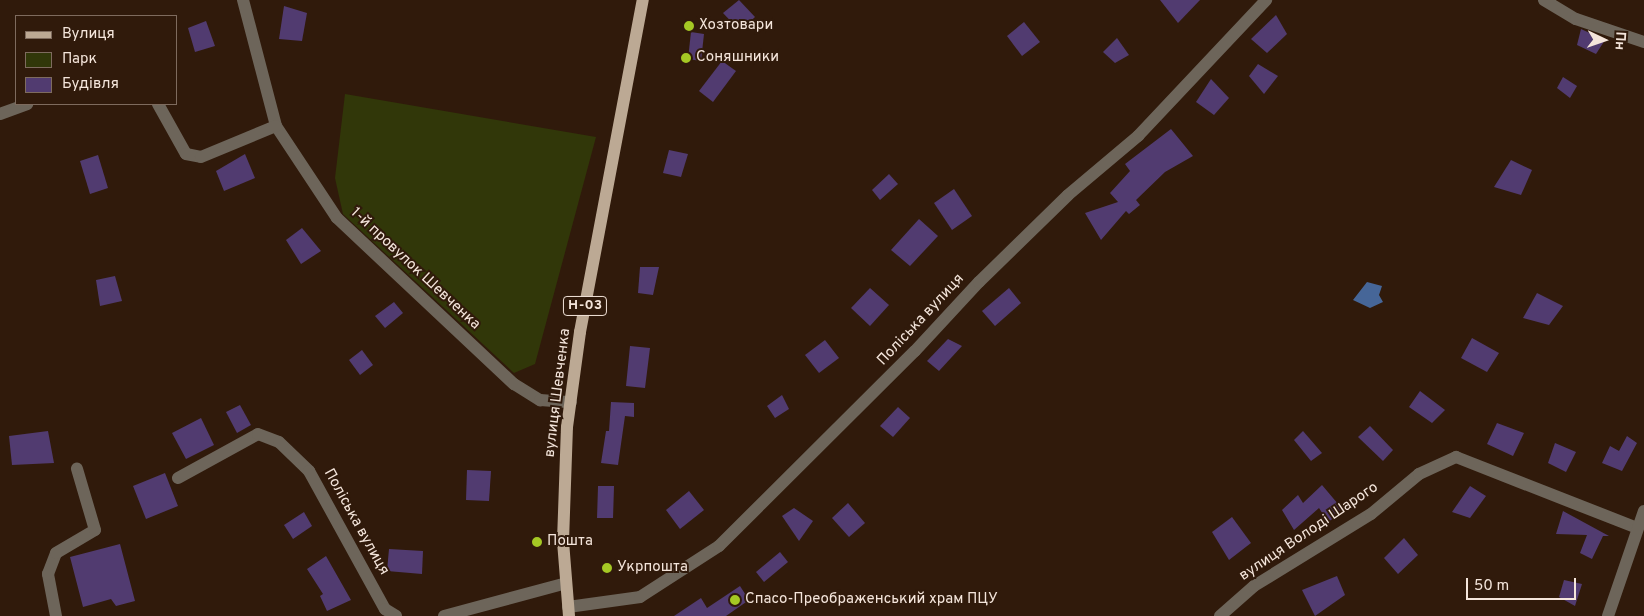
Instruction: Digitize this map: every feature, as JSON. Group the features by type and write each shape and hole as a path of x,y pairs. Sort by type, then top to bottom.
{"main road":[{"name":"вулиця Шевченка","path":"568,612 563,518 571,402 644,0"}],"street":[{"name":"1-й провулок Шевченка","path":"243,0 276,126 337,218 514,384 540,400 571,402"},
{"name":"Поліська вулиця","path":"568,612 640,597 719,546 915,351 986,275 1068,195 1138,136 1266,0"},
{"path":"1544,0 1576,19 1644,42"},
{"path":"0,114 24,105"},
{"path":"159,105 186,154 202,157 276,126"},
{"name":"Поліська вулиця","path":"178,478 258,434 279,442 309,471 385,609 396,616"},
{"name":"вулиця Володі Шарого","path":"1220,616 1254,586 1371,514 1419,474 1456,456 1638,528"},
{"path":"56,616 48,574 56,554 95,530 77,469"},
{"path":"1608,616 1644,511"},
{"path":"444,616 566,583"}],"green space":[{"path":"345,94 596,137 535,364 514,373 343,214 335,178"}],"water":[{"path":"1367,282 1382,286 1379,295 1383,302 1370,308 1353,300"}],"building":[{"path":"739,0 755,17 740,31 723,13"},
{"path":"1160,0 1200,0 1178,23"},
{"path":"284,6 307,13 302,41 279,39"},
{"path":"1276,15 1287,34 1267,53 1251,39"},
{"path":"206,21 215,46 195,52 188,28"},
{"path":"1024,22 1040,42 1022,56 1007,36"},
{"path":"1581,29 1605,40 1596,54 1577,45"},
{"path":"691,32 704,34 701,61 688,59"},
{"path":"1117,38 1129,55 1115,63 1103,52"},
{"path":"722,61 736,71 713,102 699,91"},
{"path":"1258,64 1278,76 1264,94 1249,76"},
{"path":"1563,77 1577,86 1570,98 1557,88"},
{"path":"1211,79 1229,98 1214,115 1196,102"},
{"path":"1171,129 1193,156 1165,172 1136,200 1140,205 1129,214 1126,211 1101,240 1085,213 1118,202 1110,193 1130,171 1125,164"},
{"path":"669,150 688,154 681,177 663,173"},
{"path":"245,154 255,178 224,191 216,171"},
{"path":"98,155 108,188 90,194 80,161"},
{"path":"1511,160 1532,170 1521,195 1494,187"},
{"path":"889,174 898,184 880,200 872,190"},
{"path":"954,189 972,216 952,230 934,203"},
{"path":"919,219 938,236 910,266 891,250"},
{"path":"302,228 321,251 301,264 286,240"},
{"path":"640,267 659,267 653,295 638,293"},
{"path":"115,276 122,301 100,306 96,280"},
{"path":"870,288 889,305 870,326 851,308"},
{"path":"1009,288 1021,303 995,326 982,311"},
{"path":"1537,293 1563,306 1549,325 1523,318"},
{"path":"394,302 403,313 385,328 375,316"},
{"path":"1472,338 1499,353 1487,372 1461,358"},
{"path":"948,339 962,346 939,371 927,361"},
{"path":"825,340 839,358 819,373 805,355"},
{"path":"630,346 650,348 645,388 626,386"},
{"path":"362,350 373,365 360,375 349,360"},
{"path":"1420,391 1445,410 1432,423 1409,407"},
{"path":"782,395 789,409 775,418 767,406"},
{"path":"611,402 634,403 634,417 625,416 618,465 601,463 606,431 609,431"},
{"path":"240,405 251,425 237,433 226,412"},
{"path":"898,407 910,418 893,437 880,426"},
{"path":"201,418 214,445 186,459 172,433"},
{"path":"1497,423 1524,433 1513,456 1487,444"},
{"path":"1370,426 1393,450 1383,461 1358,437"},
{"path":"48,431 54,463 12,465 9,436"},
{"path":"1303,431 1322,453 1311,461 1294,440"},
{"path":"1627,436 1637,443 1622,471 1602,463 1610,446 1619,451"},
{"path":"1555,443 1576,452 1566,472 1548,463"},
{"path":"467,470 491,471 489,501 466,500"},
{"path":"165,473 178,506 146,519 133,486"},
{"path":"1322,485 1344,511 1328,522 1319,508 1294,530 1282,510 1298,495 1303,503"},
{"path":"598,486 614,486 613,518 597,518"},
{"path":"1470,486 1486,496 1470,518 1452,512"},
{"path":"689,491 704,510 680,529 666,510"},
{"path":"848,503 865,523 849,537 832,518"},
{"path":"794,508 813,521 799,541 782,516"},
{"path":"1563,511 1609,536 1603,536 1592,559 1580,553 1587,535 1556,534"},
{"path":"304,512 312,526 293,539 284,525"},
{"path":"1232,517 1251,543 1229,560 1212,532"},
{"path":"1404,538 1418,555 1398,574 1384,558"},
{"path":"120,544 135,601 116,606 111,599 83,607 70,557"},
{"path":"389,549 423,551 422,574 387,571"},
{"path":"780,552 788,562 764,582 756,572"},
{"path":"326,556 351,600 327,611 320,596 323,594 307,569"},
{"path":"1337,576 1345,595 1315,616 1302,590"},
{"path":"1564,580 1582,584 1575,606 1559,597"},
{"path":"740,586 749,600 726,616 674,616 701,598 707,608"}],"place":[{"name":"Хозтовари","path":"689,26"},
{"name":"Соняшники","path":"686,58"},
{"name":"Пошта","path":"537,542"},
{"name":"Укрпошта","path":"607,568"},
{"name":"Спасо-Преображенський храм ПЦУ","path":"735,600"}]}
